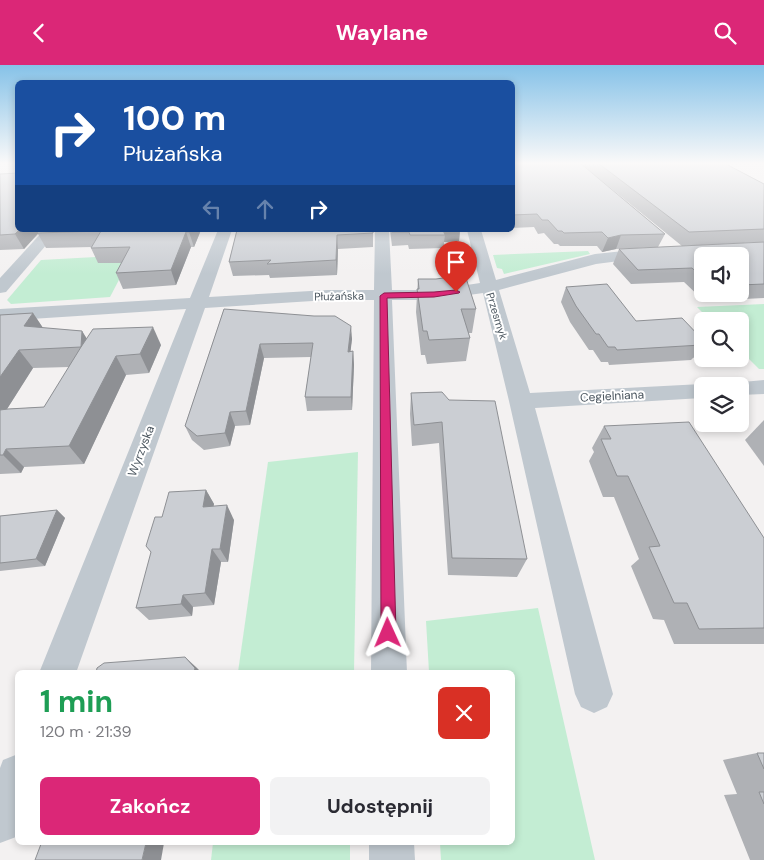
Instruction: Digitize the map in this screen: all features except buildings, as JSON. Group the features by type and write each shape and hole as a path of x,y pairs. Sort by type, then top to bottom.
{"street":[{"path":"0,288 50,232"},
{"name":"Wyrzyska","path":"58,670 224,232"},
{"path":"382,232 389,670"},
{"name":"Przesmyk","path":"474,232 488,287 521,401 594,693"},
{"name":"Płużańska","path":"0,315 328,295 434,295 488,287 595,259 668,253"},
{"path":"749,388 764,387"},
{"name":"Cegielniana","path":"521,401 694,391"},
{"path":"0,821 15,783"},
{"path":"392,845 392,860"}],"green space":[{"path":"588,251 590,254 504,274 502,269 497,268 493,255"},
{"path":"132,255 110,297 11,304 7,300 41,260"},
{"path":"764,304 764,369 759,369 749,359 749,312 702,312 697,307"},
{"path":"358,452 354,670 238,670 268,462"},
{"path":"538,608 595,860 441,860 440,845 515,845 515,670 429,670 426,621"},
{"path":"213,845 350,845 350,860 211,860"}],"route":[{"path":"388,633 384,296 434,295 456,292"}]}
